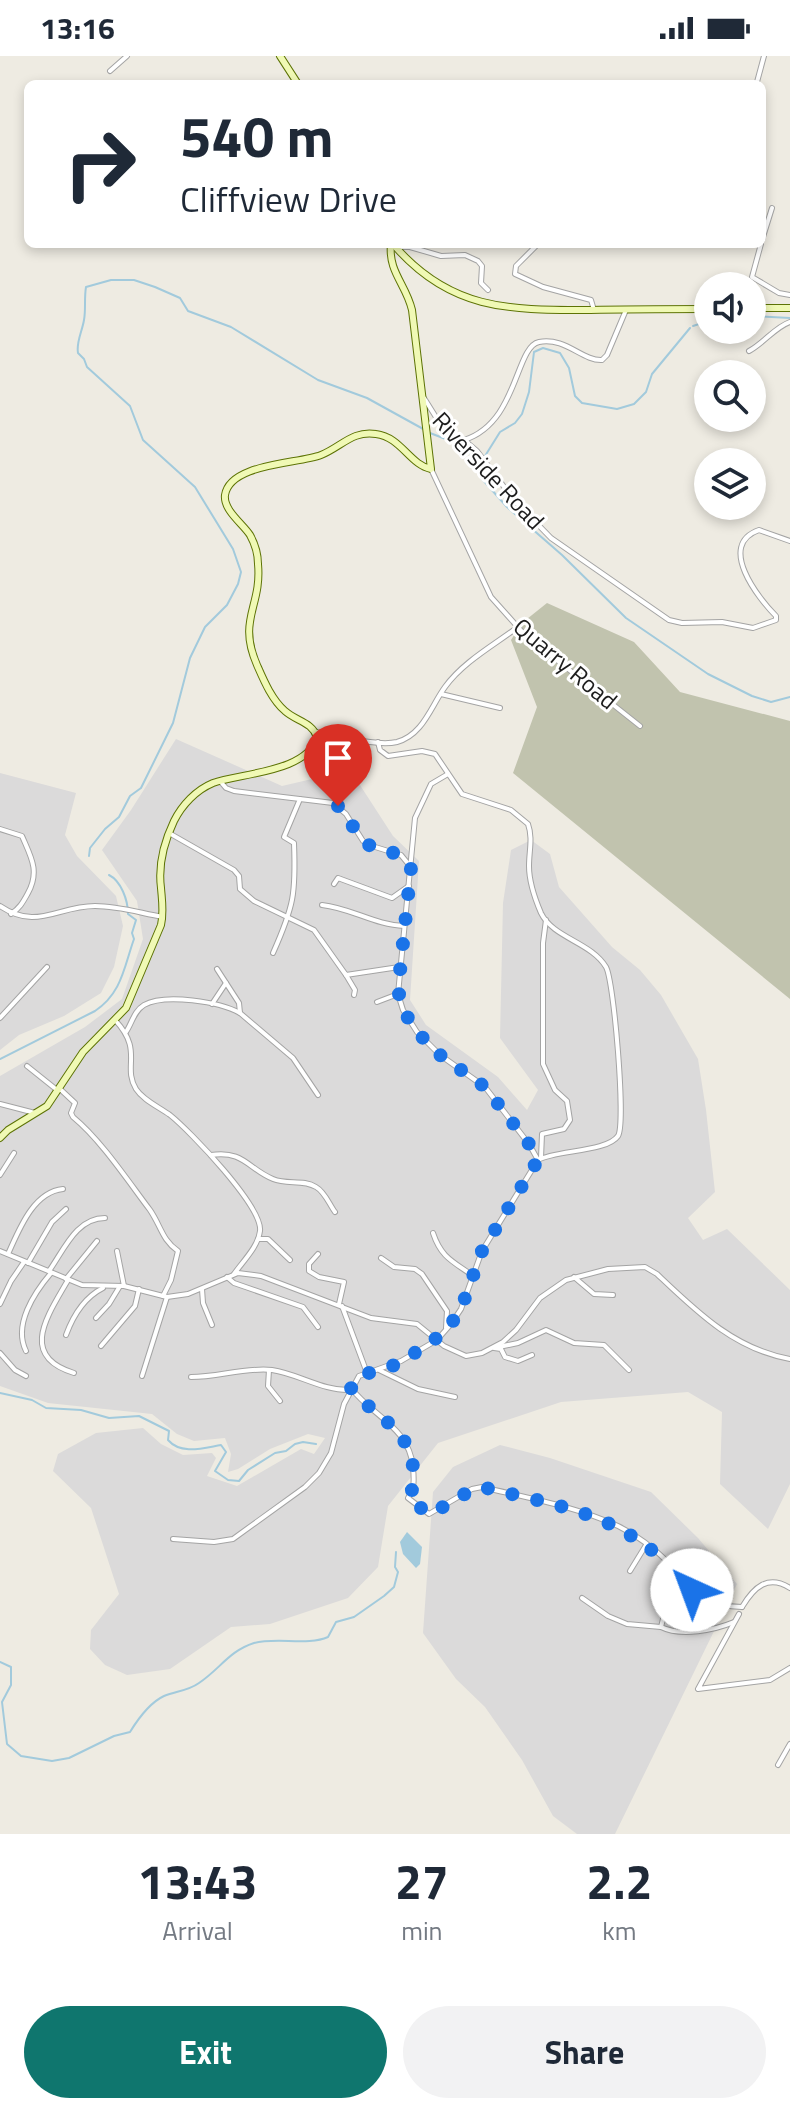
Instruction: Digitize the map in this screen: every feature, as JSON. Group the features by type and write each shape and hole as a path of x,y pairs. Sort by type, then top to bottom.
{"street":[{"path":"110,71 127,56"},
{"path":"280,56 295,80"},
{"path":"758,80 764,56"},
{"path":"766,227 772,208"},
{"path":"0,1138 15,1125 38,1114 59,1090 83,1052 129,1003 163,917 160,872 169,833 183,807 194,795 220,781 288,763 313,748 316,732 309,724 282,708 265,682 250,647 247,629 259,580 257,554 249,534 225,501 227,489 248,471 319,456 363,433 384,435 394,440 422,467 431,469 412,310 406,291 392,268 393,248"},
{"path":"396,248 429,277 476,302 512,309 694,309"},
{"path":"413,248 441,256 462,254 474,259 482,266 481,283 488,290"},
{"path":"534,248 516,266 515,274 543,287 591,300 594,310"},
{"path":"759,248 752,277 779,293 790,295"},
{"path":"766,308 790,308"},
{"path":"464,440 484,431 507,402 531,345 555,343 574,348 591,359 602,360 626,309"},
{"path":"749,351 790,322"},
{"name":"Riverside Road","path":"421,393 439,424 477,451 514,500 551,538 669,620 726,623 753,628 773,621 776,616 747,578 742,548 747,538 759,530 790,541"},
{"name":"Quarry Road","path":"431,469 484,586 518,627 640,726"},
{"path":"316,732 396,742 412,733 432,712 456,675 518,627"},
{"path":"441,694 500,708"},
{"path":"173,1539 214,1542 233,1539 305,1487 319,1473 331,1453 336,1428 359,1376 395,1365 437,1340 461,1309 482,1251 539,1159 542,1134 564,1129 570,1120 567,1101 555,1090 543,1064 543,943 546,920 530,879 531,840 528,824 511,810 462,794 439,758 429,751 388,756 380,750 378,742"},
{"path":"448,774 431,784 416,813 398,994 403,1010 417,1032 440,1055 485,1087 539,1159"},
{"path":"220,781 229,790 326,801 338,806 363,841 401,855 411,868"},
{"path":"273,953 289,916 296,871 294,841 284,837 300,799"},
{"path":"0,829 22,836 35,873 33,885 21,906 11,914"},
{"path":"169,833 234,870 239,876 240,889 254,901 289,916 317,933 355,990 354,995"},
{"path":"334,884 338,878 392,898 409,886"},
{"path":"322,905 365,915 386,925 404,926"},
{"path":"0,906 11,914 28,919 85,906 128,909 163,917"},
{"path":"539,1159 615,1139 620,1132 622,1100 606,968 595,955 546,920"},
{"path":"0,1018 47,967"},
{"path":"346,975 399,967"},
{"path":"217,969 232,997 239,1003 240,1013"},
{"path":"212,1004 226,983"},
{"path":"377,1002 398,994"},
{"path":"126,1032 140,1008 153,1002 169,1000 212,1004 240,1013 293,1058 318,1095"},
{"path":"115,1020 126,1032 132,1047 133,1081 137,1090 211,1155 257,1218 260,1228 258,1239 234,1274"},
{"path":"27,1066 75,1103 71,1113 73,1117 103,1149 146,1205 161,1227 166,1242 178,1251 142,1376"},
{"path":"0,1104 38,1114"},
{"path":"0,1175 14,1153"},
{"path":"211,1155 235,1156 247,1160 278,1181 314,1186 335,1212"},
{"path":"8,1255 34,1207 53,1190 63,1189"},
{"path":"0,1304 11,1281 52,1222 66,1209"},
{"path":"26,1351 22,1339 24,1320 37,1290 83,1224 92,1219 105,1218"},
{"path":"433,1233 444,1257 472,1275"},
{"path":"258,1239 267,1239 290,1260"},
{"path":"74,1373 55,1365 44,1356 41,1346 46,1323 67,1280 97,1241"},
{"path":"96,1318 122,1286 117,1251"},
{"path":"0,1252 67,1280 90,1286 122,1286 165,1296 202,1289 234,1274 246,1273 273,1279 377,1320 409,1321 423,1327 452,1351 466,1356 518,1343 549,1331 574,1343 604,1345 629,1370"},
{"path":"318,1254 309,1264 309,1271 319,1277 344,1282 341,1305 367,1373"},
{"path":"381,1258 394,1267 415,1269 422,1274 447,1311 445,1330"},
{"path":"494,1348 516,1330 540,1298 555,1286 574,1277 608,1269 637,1267 651,1269 718,1329 790,1359"},
{"path":"227,1277 234,1283 303,1307 318,1327"},
{"path":"574,1277 594,1294 613,1295"},
{"path":"66,1335 77,1313 94,1292 105,1287"},
{"path":"101,1346 135,1306 139,1289"},
{"path":"202,1289 203,1303 212,1325"},
{"path":"494,1348 501,1349 505,1357 518,1361 532,1355"},
{"path":"0,1353 15,1370 26,1376"},
{"path":"269,1370 268,1386 280,1401"},
{"path":"191,1377 269,1370 335,1390 351,1389 398,1431 409,1448 415,1485 408,1498 429,1514 472,1489 482,1487 575,1509 619,1526 674,1568 697,1594 719,1606 742,1607"},
{"path":"379,1370 418,1389 455,1397"},
{"path":"630,1571 646,1545"},
{"path":"790,1588 781,1582 768,1581 754,1591 742,1607 698,1689 770,1680 790,1668"},
{"path":"582,1598 621,1622 676,1632 732,1624 739,1614"},
{"path":"661,1627 664,1615"},
{"path":"778,1765 790,1744"}],"shaded area":[{"path":"547,603 634,642 680,692 790,721 790,999 513,773 537,707 511,640 522,623"},
{"path":"176,739 282,786 312,779 358,782 393,836 419,861 410,1000 426,1025 498,1077 527,1110 538,1090 500,1038 503,903 511,850 531,840 550,854 559,887 612,947 640,970 661,995 698,1059 706,1110 715,1192 688,1218 703,1240 727,1229 790,1290 790,1484 768,1529 720,1484 722,1412 688,1392 561,1402 438,1443 388,1506 378,1567 348,1598 270,1624 231,1627 170,1669 127,1675 105,1665 90,1649 91,1630 119,1594 91,1508 53,1471 58,1454 96,1433 143,1428 161,1444 183,1455 212,1453 216,1458 207,1476 237,1486 301,1449 314,1454 325,1438 308,1434 270,1449 228,1472 231,1454 225,1438 194,1441 177,1434 152,1414 48,1403 0,1386 0,1076 85,1027 122,999 143,939 137,901 102,850"},
{"path":"0,773 76,793 65,835 77,856 116,896 123,926 114,967 101,993 64,1016 19,1035 0,1050"},
{"path":"500,1445 550,1458 651,1492 698,1538 737,1584 615,1834 577,1834 553,1816 522,1760 485,1707 456,1679 423,1633 433,1492 453,1467"}],"water":[{"path":"407,1532 422,1547 420,1564 416,1568 403,1554 400,1542"}],"waterway":[{"path":"89,856 90,848 119,817 130,796 141,788 173,723 190,658 205,627 227,605 241,572 233,549 195,487 143,440 130,406 87,367 78,353 85,316 86,287 111,280 134,280 155,287 180,298 188,311 231,327 318,380 367,398 425,430"},
{"path":"766,317 790,318"},
{"path":"485,456 500,432 515,423 522,414 529,392 534,352 543,348 560,353 569,368 575,396 582,403 617,409 634,404 646,392 652,374 690,328"},
{"path":"430,433 470,452 482,479 507,507 562,555 626,618 708,674 752,696 771,702 790,697"},
{"path":"0,1059 95,1011 117,988 134,939 132,933 136,920 128,914 120,886 109,875"},
{"path":"0,1393 32,1400 46,1408 81,1410 109,1418 139,1416 169,1431 168,1440 179,1448 221,1445 226,1452 215,1471 228,1480 239,1481 248,1470 295,1444 316,1444"},
{"path":"0,1662 11,1667 11,1685 2,1702 7,1744 21,1756 52,1761 69,1758 114,1736 130,1732 153,1703 195,1686 245,1646 263,1641 311,1641 328,1637 336,1622 354,1617 394,1587 398,1572 395,1567 396,1552"}],"route":[{"path":"338,806 363,841 397,852 411,868 398,990 409,1022 440,1055 485,1087 538,1160 482,1251 465,1301 451,1324 437,1340 395,1365 359,1376 351,1388 405,1440 412,1456 415,1485 408,1498 422,1511 429,1514 437,1511 472,1489 482,1487 575,1509 619,1526 637,1537 674,1568 692,1590"}]}
